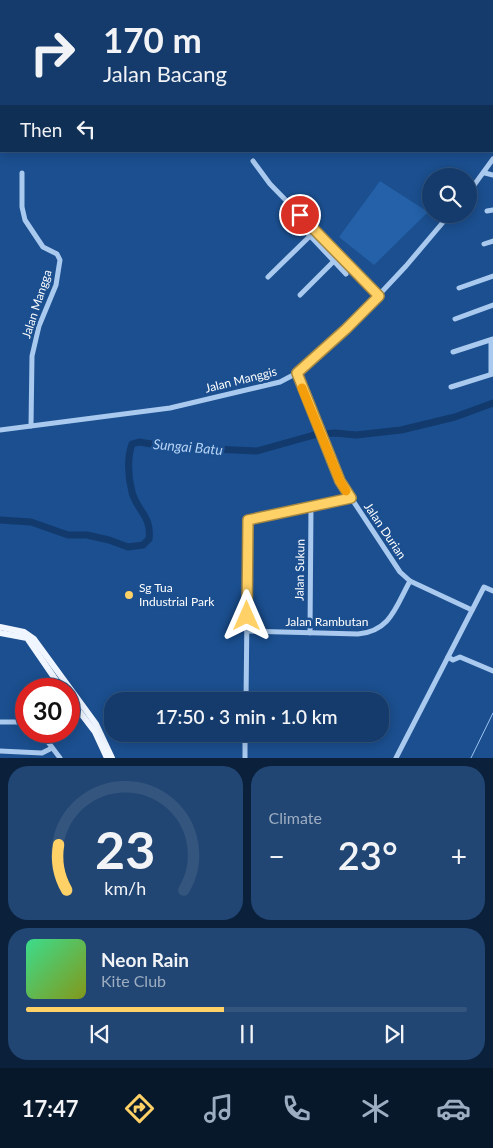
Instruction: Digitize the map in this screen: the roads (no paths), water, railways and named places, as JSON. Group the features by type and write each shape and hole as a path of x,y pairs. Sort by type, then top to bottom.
{"main road":[{"path":"0,628 18,630 30,636 59,678"},
{"path":"0,632 27,638 54,678"},
{"path":"80,705 99,729 112,758"},
{"path":"80,709 95,732 107,758"}],"street":[{"path":"477,182 493,160"},
{"path":"253,161 270,184 379,296"},
{"path":"485,173 493,175"},
{"name":"Jalan Mangga","path":"22,174 22,207 25,220 43,247 57,254 60,260 56,284 39,326 32,356 31,426"},
{"name":"Jalan Manggis","path":"0,430 170,408 272,385 297,373 340,335 379,296 442,223"},
{"path":"300,224 346,274"},
{"path":"268,277 315,231"},
{"path":"484,244 493,241"},
{"path":"300,295 338,256"},
{"path":"459,288 493,276"},
{"path":"455,319 493,306 493,314"},
{"path":"451,387 492,374 492,340 453,352"},
{"name":"Jalan Durian","path":"297,373 340,481 400,572 410,581 472,610"},
{"path":"246,692 248,520 351,498"},
{"name":"Jalan Sukun","path":"310,633 311,507"},
{"name":"Jalan Rambutan","path":"247,631 358,634 378,630 388,620 410,581"},
{"path":"396,758 484,587 493,591"},
{"path":"448,657 454,660 460,657 493,671"},
{"path":"0,722 15,722"},
{"path":"245,742 245,758"},
{"path":"48,743 60,758"},
{"path":"0,751 42,752 52,748"}],"waterway":[{"name":"Sungai Batu","path":"0,520 31,522 68,535 87,535 128,547 143,545 149,539 149,531 146,519 134,499 131,486 129,461 132,444 139,442 170,447 257,451 314,435 335,433 356,435 401,430 455,417 493,403"},
{"path":"471,758 493,713"}],"place":[{"name":"Sg Tua Industrial Park","path":"129,595"}]}
